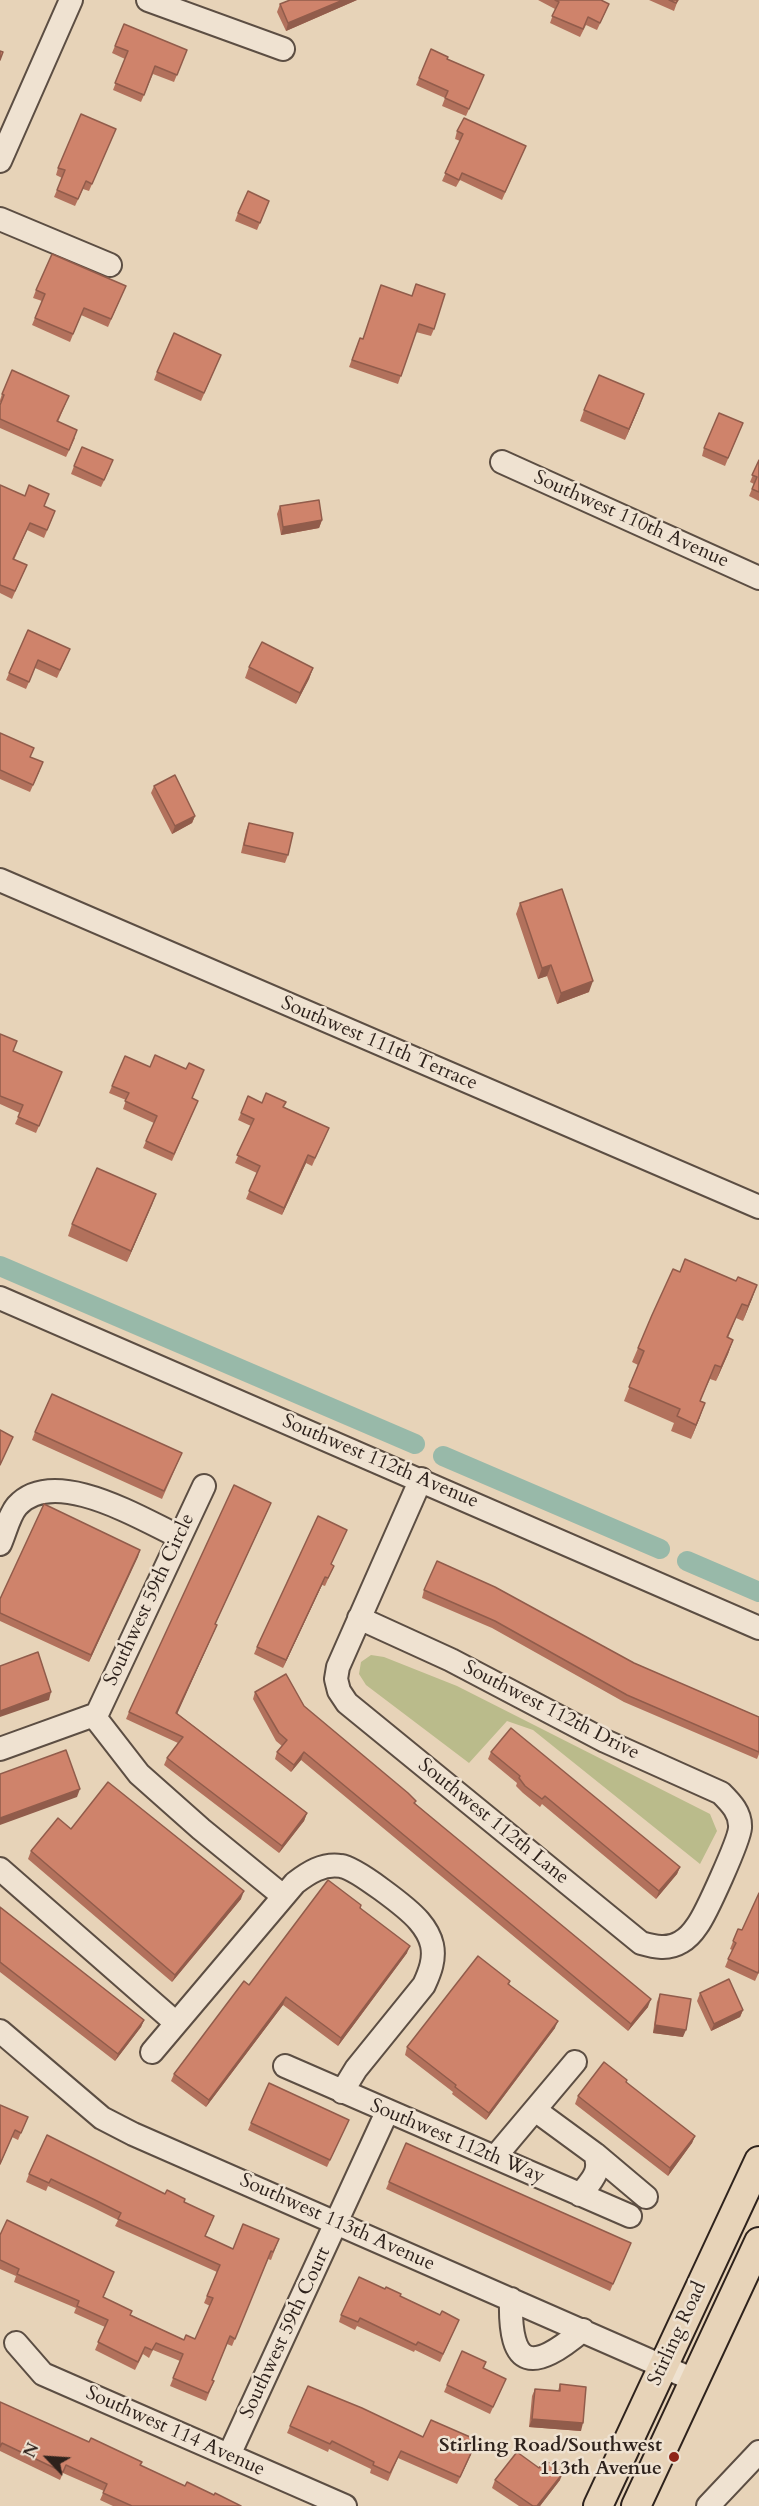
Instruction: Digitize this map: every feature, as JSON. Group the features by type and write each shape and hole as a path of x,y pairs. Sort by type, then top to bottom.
{"main road":[{"name":"Stirling Road","path":"598,2506 759,2161"},
{"name":"Stirling Road","path":"636,2506 759,2242"}],"street":[{"path":"0,162 71,0"},
{"path":"148,0 283,49"},
{"path":"0,219 110,265"},
{"name":"Southwest 110th Avenue","path":"508,462 759,578"},
{"name":"Southwest 111th Terrace","path":"0,880 759,1207"},
{"name":"Southwest 112th Avenue","path":"0,1298 421,1479 759,1628"},
{"path":"359,1618 421,1479"},
{"name":"Southwest 59th Circle","path":"95,1715 204,1486"},
{"path":"0,1544 17,1506 35,1494 61,1490 87,1495 180,1537"},
{"name":"Southwest 112th Lane","path":"359,1618 338,1667 336,1679 339,1691 347,1703 641,1943 664,1947"},
{"name":"Southwest 112th Drive","path":"359,1618 451,1660 605,1741 721,1793 737,1812 740,1828 738,1838 699,1924 680,1943 664,1947"},
{"path":"0,1749 95,1715 139,1774 201,1829 283,1896"},
{"path":"152,2052 295,1883 318,1868 331,1866 351,1869 418,1919 432,1944 431,1969 424,1984 356,2069 342,2092"},
{"path":"0,1869 176,2023"},
{"name":"Southwest 113th Avenue","path":"0,2031 102,2118 133,2134 694,2380"},
{"path":"495,2157 575,2062"},
{"name":"Southwest 112th Way","path":"285,2066 630,2216"},
{"path":"535,2110 595,2154 645,2196"},
{"name":"Southwest 59th Court","path":"229,2455 387,2112"},
{"path":"580,2195 597,2174 598,2163 595,2154"},
{"path":"512,2299 511,2326 514,2341 524,2356 530,2359 553,2353 583,2330"},
{"name":"Southwest 114 Avenue","path":"16,2343 44,2374 345,2506"},
{"path":"708,2506 759,2452"}],"green space":[{"path":"371,1655 384,1657 457,1686 710,1814 717,1831 700,1864 533,1730 507,1721 469,1763 366,1685 359,1674 361,1662"}],"building":[{"path":"290,0 343,0 288,23 280,4"},
{"path":"555,0 601,0 609,4 600,23 588,17 583,29 552,16 559,2"},
{"path":"124,24 187,50 177,75 155,66 144,95 115,83 128,51 115,46"},
{"path":"431,49 448,57 447,59 484,75 469,109 445,98 448,91 419,78"},
{"path":"81,114 116,129 92,184 86,181 78,199 57,190 65,170 58,168"},
{"path":"464,118 526,146 505,192 462,173 459,180 445,173 463,134 457,131"},
{"path":"248,191 269,201 260,223 238,213"},
{"path":"52,254 126,286 111,319 84,308 73,334 35,318 45,294 36,290"},
{"path":"416,284 445,294 434,329 419,324 401,376 352,360 360,338 363,339 381,285 412,296"},
{"path":"174,333 221,355 204,393 157,372"},
{"path":"12,370 69,396 57,421 77,430 69,450 0,419 0,405 4,395 2,394"},
{"path":"599,375 644,394 629,429 584,410"},
{"path":"719,413 743,423 728,458 704,448"},
{"path":"82,447 113,460 104,480 74,466"},
{"path":"759,460 759,492 752,489 757,477 752,475"},
{"path":"0,485 25,496 29,485 49,494 44,506 55,511 47,530 30,523 13,559 27,565 15,591 0,585"},
{"path":"319,500 322,520 283,527 280,506"},
{"path":"28,630 70,649 60,670 38,660 29,682 9,673"},
{"path":"262,642 313,668 300,693 249,667"},
{"path":"0,733 34,748 30,757 43,762 33,785 0,770"},
{"path":"175,775 195,816 175,826 154,786"},
{"path":"249,823 293,833 288,855 244,845"},
{"path":"562,889 593,981 561,993 551,965 542,968 520,903"},
{"path":"0,1034 17,1041 13,1051 62,1072 39,1126 18,1117 23,1105 0,1096"},
{"path":"155,1055 186,1069 189,1063 204,1070 192,1098 198,1101 174,1154 146,1141 157,1116 125,1101 129,1093 112,1086 125,1056 150,1067"},
{"path":"266,1093 286,1102 283,1107 329,1128 315,1158 308,1155 284,1208 249,1191 260,1166 237,1155 254,1119 241,1113 248,1096 262,1103"},
{"path":"97,1168 156,1194 131,1251 72,1224"},
{"path":"685,1259 736,1281 738,1277 757,1285 748,1306 742,1304 727,1337 733,1340 721,1367 715,1365 700,1401 705,1403 696,1425 677,1416 680,1409 629,1387 644,1351 638,1348 652,1315 673,1269 680,1272"},
{"path":"52,1394 182,1453 164,1491 35,1432"},
{"path":"0,1430 13,1437 0,1465"},
{"path":"234,1485 271,1503 176,1713 307,1813 282,1846 167,1758 183,1737 129,1712"},
{"path":"44,1504 140,1550 91,1655 0,1613 0,1599"},
{"path":"318,1516 347,1530 331,1564 334,1566 328,1578 325,1577 286,1660 257,1647"},
{"path":"437,1561 495,1587 634,1663 759,1717 759,1752 627,1695 495,1621 424,1590"},
{"path":"38,1652 51,1692 0,1711 0,1666"},
{"path":"286,1674 304,1706 408,1793 416,1801 414,1803 651,1999 631,2024 304,1752 294,1765 277,1752 287,1740 279,1733 255,1692"},
{"path":"511,1728 680,1867 659,1891 545,1796 542,1799 525,1786 520,1776 491,1752"},
{"path":"66,1750 80,1789 0,1818 0,1774"},
{"path":"108,1782 244,1891 175,1975 31,1851 58,1818 71,1829"},
{"path":"328,1880 410,1946 341,2038 286,1997 209,2100 174,2074 244,1981 249,1985"},
{"path":"759,1893 758,1973 728,1959 736,1943 733,1941 738,1929 742,1930"},
{"path":"0,1907 144,2020 118,2054 0,1962"},
{"path":"478,1956 510,1981 508,1984 558,2021 489,2113 407,2047"},
{"path":"729,1979 743,2010 714,2024 700,1993"},
{"path":"660,1994 691,1999 686,2030 655,2025"},
{"path":"604,2062 695,2136 670,2168 578,2096"},
{"path":"269,2083 349,2120 330,2160 251,2123"},
{"path":"0,2105 28,2117 21,2133 15,2130 0,2164"},
{"path":"47,2135 165,2194 167,2190 185,2199 184,2202 214,2216 205,2236 233,2249 243,2224 279,2239 273,2252 271,2251 235,2339 230,2336 208,2393 173,2378 183,2354 156,2343 152,2350 145,2347 138,2362 98,2342 108,2320 77,2306 79,2301 17,2274 19,2269 0,2260 0,2235 7,2220 114,2272 103,2297 132,2311 130,2315 184,2340 186,2335 195,2339 213,2298 207,2296 220,2265 118,2219 121,2213 51,2179 49,2183 29,2174"},
{"path":"406,2143 631,2243 613,2284 389,2182"},
{"path":"359,2277 401,2294 400,2296 440,2315 442,2311 459,2320 443,2354 418,2342 416,2345 360,2318 358,2322 341,2315"},
{"path":"462,2351 486,2362 483,2368 506,2379 493,2407 447,2385"},
{"path":"560,2384 586,2387 583,2423 532,2419 535,2389 560,2391"},
{"path":"308,2386 423,2437 431,2420 477,2440 460,2477 401,2451 390,2473 373,2465 374,2462 332,2441 330,2444 290,2426"},
{"path":"0,2402 89,2442 91,2438 142,2462 140,2465 185,2486 187,2482 241,2506 132,2506 103,2493 107,2484 66,2465 63,2472 2,2443 0,2447"},
{"path":"517,2452 539,2468 545,2460 563,2473 537,2506 533,2506 495,2480"}],"waterway":[{"path":"0,1266 415,1444"},
{"path":"443,1456 660,1549"},
{"path":"687,1561 759,1592"}],"place":[{"name":"Stirling Road/Southwest 113th Avenue","path":"674,2457"}]}
